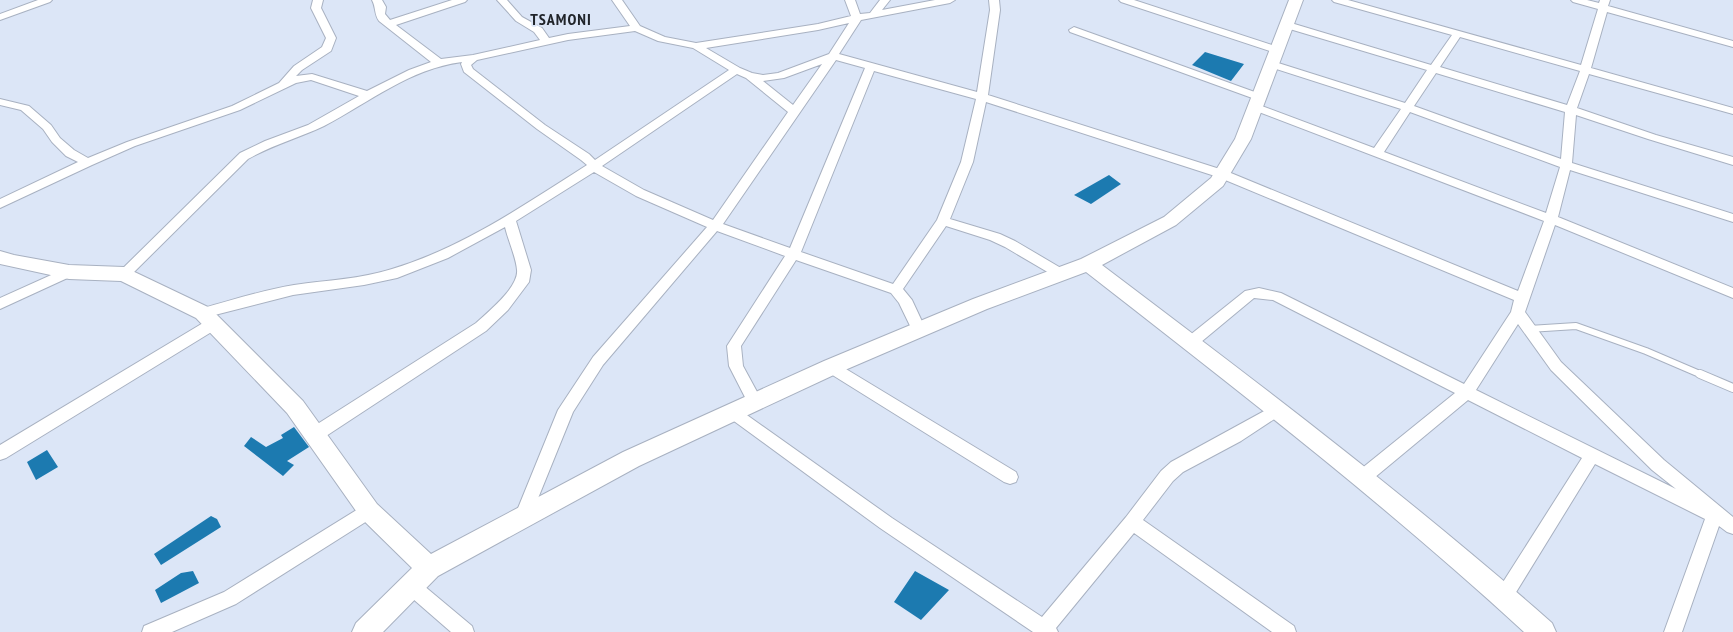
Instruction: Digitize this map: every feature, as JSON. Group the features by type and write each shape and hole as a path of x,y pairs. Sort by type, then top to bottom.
{"main road":[{"path":"366,632 429,568 631,459 754,401 831,367 980,304 1088,264 1170,220 1217,182 1243,139 1296,0"},
{"path":"0,257 12,261 69,272 124,274 208,319 294,407 369,511 429,568"},
{"path":"1088,264 1277,410 1362,478 1504,596 1543,632"}],"street":[{"path":"0,17 46,0"},
{"path":"281,86 298,68 327,49 331,38 316,8 318,0"},
{"path":"377,0 381,7 380,14 382,18 439,63"},
{"path":"389,24 462,0"},
{"path":"502,0 519,19 538,30 546,42"},
{"path":"617,0 636,28"},
{"path":"850,0 857,18"},
{"path":"873,15 885,0"},
{"path":"696,46 777,35 950,0"},
{"path":"896,290 943,221 967,162 982,97 995,10 994,0"},
{"path":"1124,0 1372,95 1521,147 1566,165 1733,218"},
{"path":"1337,0 1458,33 1584,71 1733,111"},
{"path":"1576,0 1604,4 1733,44"},
{"path":"1362,478 1467,392 1518,313 1551,219 1566,165 1571,110 1582,82 1604,4"},
{"path":"522,518 566,410 598,361 715,226 833,56 857,18"},
{"path":"1287,24 1733,161"},
{"path":"124,274 244,156 257,149 313,126 367,95 414,72 439,63 473,58 568,37 636,28 662,39 696,46 736,70 750,76 763,78 780,76 833,56 982,97 1222,174 1522,298"},
{"path":"1074,30 1257,102 1377,153 1551,219 1733,293"},
{"path":"1377,153 1458,33"},
{"path":"473,58 466,64 468,70 541,127 585,157 605,174 640,193 715,226 794,252 896,290 905,300 919,330"},
{"path":"754,401 736,366 734,346 794,252 871,66"},
{"path":"0,453 208,319 259,297 294,290 380,278 407,270 496,228 594,166 736,70"},
{"path":"750,76 794,112"},
{"path":"0,204 88,162 131,144 236,108 293,80 312,77 367,95"},
{"path":"0,102 25,108 47,127 56,140 70,154 88,162"},
{"path":"314,435 481,327 504,306 522,282 524,270 509,220"},
{"path":"943,221 995,237 1010,244 1061,274"},
{"path":"0,304 69,272"},
{"path":"1190,343 1250,294 1260,292 1276,296 1295,304 1725,522"},
{"path":"1518,313 1556,366 1658,465 1725,522"},
{"path":"831,367 1010,478"},
{"path":"732,412 886,523 1046,630 1167,476 1177,467 1235,436 1277,410"},
{"path":"1504,596 1592,454"},
{"path":"151,632 230,598 369,511"},
{"path":"1132,522 1287,632"},
{"path":"1673,632 1725,522"},
{"path":"412,586 465,632"}],"lane":[{"path":"1529,329 1576,326 1646,351 1733,388"}],"building":[{"path":"1205,52 1244,64 1231,81 1192,65"},
{"path":"1109,175 1121,184 1091,204 1074,195"},
{"path":"294,427 309,447 287,461 294,465 283,476 244,446 251,437 266,447 283,438 281,435"},
{"path":"47,450 58,467 36,480 27,462"},
{"path":"211,516 217,519 221,527 161,565 154,554"},
{"path":"193,571 199,583 161,603 155,590 181,573"},
{"path":"915,571 949,590 921,620 894,602"}],"district":[{"name":"TSAMONI","path":"561,19"}]}
